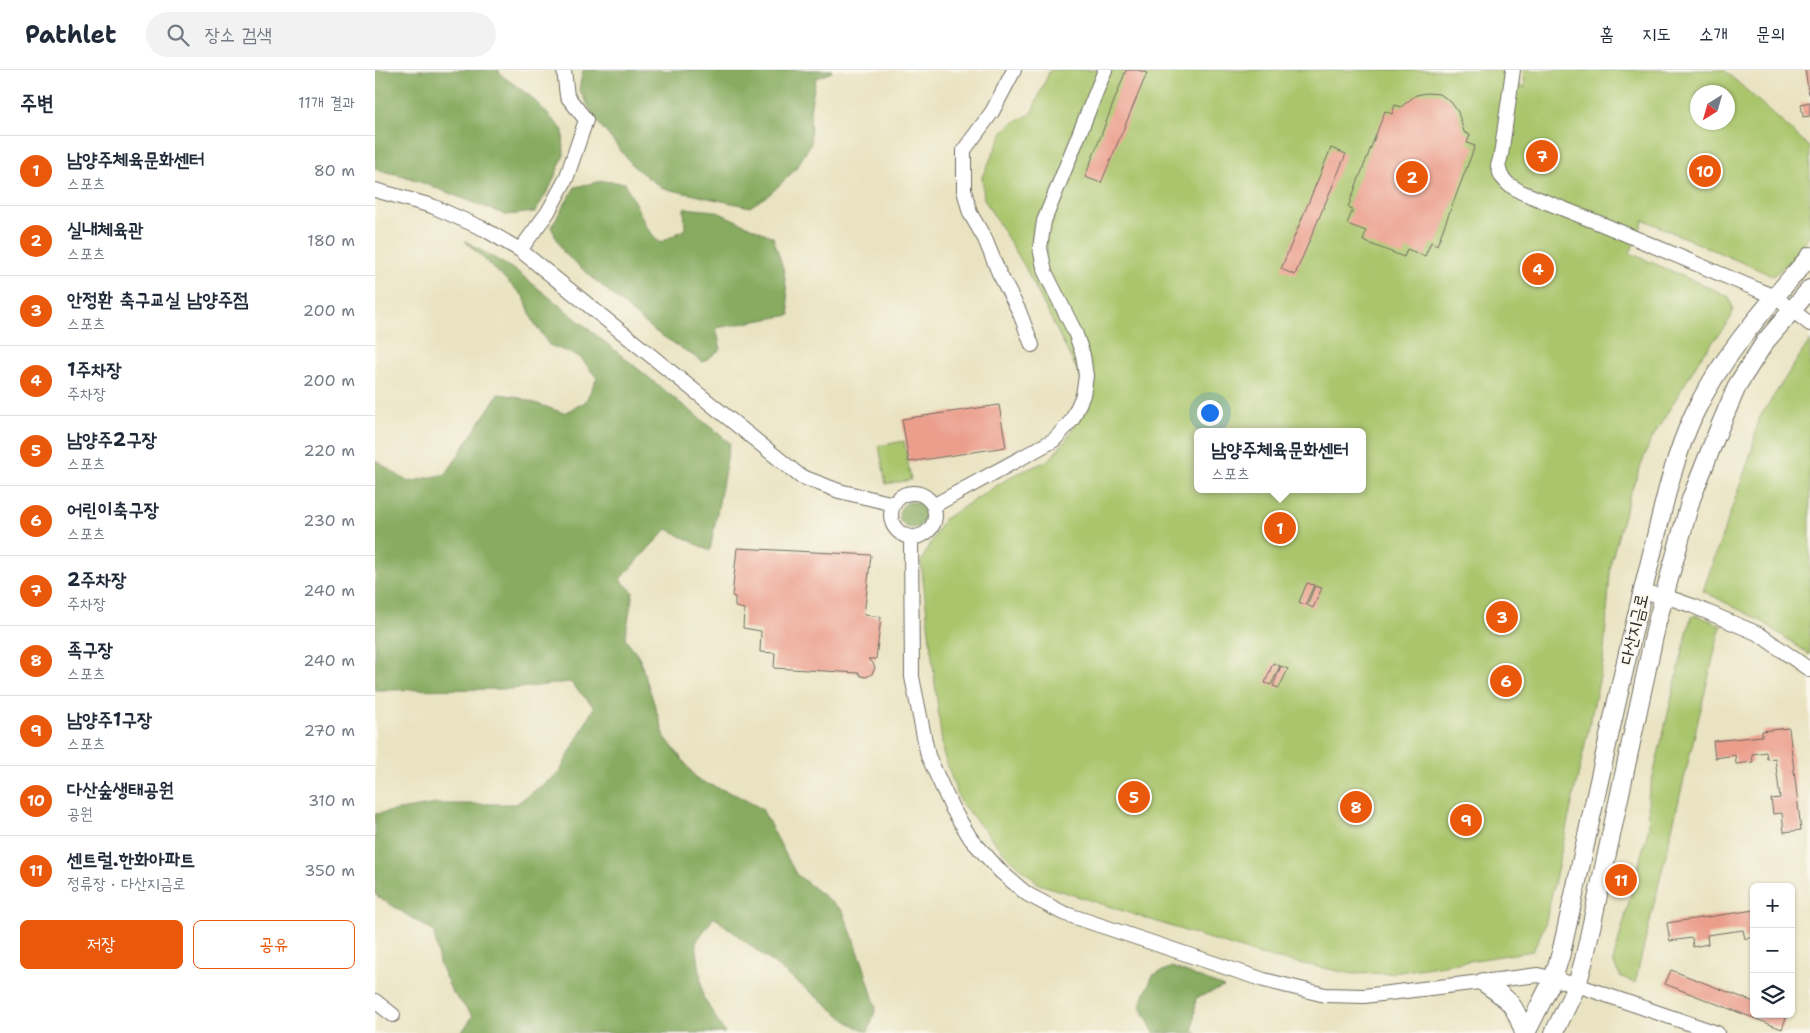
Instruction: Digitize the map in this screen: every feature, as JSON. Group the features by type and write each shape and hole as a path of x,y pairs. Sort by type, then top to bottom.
{"street":[{"path":"520,250 548,212 566,179 586,120 567,96 564,70"},
{"path":"1015,70 992,112 964,150 964,190 969,213 985,239 999,273 1019,311 1032,345"},
{"path":"933,506 1054,440 1072,420 1083,395 1086,376 1083,355 1075,332 1045,272 1040,248 1044,222 1105,70"},
{"path":"1513,70 1498,166 1501,176 1508,184 1527,195 1604,225 1775,298 1810,324"},
{"path":"375,190 432,206 484,228 520,250 800,476 839,491 894,504"},
{"name":"다산지금로","path":"1525,1033 1553,979 1561,953 1642,592 1675,464 1695,414 1719,370 1810,256"},
{"name":"다산지금로","path":"1554,1033 1577,985 1584,960 1663,596 1691,499 1738,384 1765,342 1810,289"},
{"path":"913,493 926,497 933,506 935,516 931,529 925,534 911,537 903,535 893,524 891,517 894,504 899,498 913,493"},
{"path":"911,537 912,676 929,756 952,808 971,839 1001,872 1027,894 1063,913 1265,980 1325,995 1364,996 1538,975 1577,985 1717,1033"},
{"path":"1642,592 1663,596 1693,606 1759,634 1810,670"},
{"path":"1483,982 1513,1004 1525,1033"},
{"path":"375,1002 393,1016"}],"green space":[{"path":"375,70 499,70 500,74 530,96 563,130 564,155 550,187 535,212 506,215 407,177 375,169"},
{"path":"583,70 832,70 832,72 816,78 810,110 811,144 794,171 770,194 750,207 662,188 634,167 596,120 579,89"},
{"path":"1050,70 1504,70 1505,77 1525,88 1523,70 1724,70 1810,147 1810,234 1795,257 1773,276 1644,220 1630,253 1729,297 1733,309 1731,318 1699,360 1650,442 1629,497 1611,562 1603,663 1545,925 1533,951 1393,973 1353,974 1260,955 1039,884 1006,855 960,802 943,753 921,562 943,520 1012,476 1049,460 1067,439 1089,394 1025,267 984,199 982,177 1004,130 1031,114"},
{"path":"602,181 625,183 647,228 660,243 685,229 684,208 715,211 773,237 784,271 790,315 716,328 721,349 703,362 653,330 564,253 551,227 575,187"},
{"path":"465,241 518,272 730,443 710,551 667,529 620,579 633,592 625,639 639,657 665,737 698,780 736,795 762,809 796,874 843,911 863,964 876,1008 868,1032 851,1024 714,917 696,942 703,997 725,1033 461,1033 473,1016 452,992 439,963 434,932 375,893 375,814 436,804 516,804 559,773 594,707 570,682 512,689 375,690 375,460 408,482 446,474 498,394 514,396 564,413 585,402 597,378 580,357 549,345 533,321 524,297"},
{"path":"1810,340 1810,655 1763,622 1703,591 1752,450 1758,420"},
{"path":"904,441 911,480 886,484 879,446"},
{"path":"912,502 921,506 925,515 921,524 912,528 903,524 899,515 903,506"},
{"path":"1696,615 1721,625 1635,983 1620,976 1613,962 1649,826 1648,797 1691,617"},
{"path":"1172,967 1224,987 1196,998 1193,1030 1198,1033 1154,1033 1140,1005 1153,975"}],"building":[{"path":"1126,70 1138,70 1147,73 1101,183 1085,177"},
{"path":"1805,70 1810,70 1810,94 1809,94"},
{"path":"1427,93 1440,94 1451,102 1458,112 1464,132 1470,135 1467,143 1475,146 1437,245 1431,242 1425,256 1407,249 1404,257 1363,241 1366,231 1347,224 1353,209 1348,207 1385,111 1392,114 1395,105 1401,107 1416,95"},
{"path":"1810,102 1810,116 1803,117 1801,104"},
{"path":"1331,148 1346,154 1295,275 1281,269"},
{"path":"999,405 1006,447 909,462 902,419"},
{"path":"737,548 871,555 864,615 881,617 876,659 868,659 875,668 872,674 866,677 861,676 859,673 774,668 775,653 760,652 761,631 743,628 744,609 735,607 735,597 732,596"},
{"path":"1307,583 1314,585 1305,605 1299,602"},
{"path":"1315,586 1322,588 1313,608 1307,605"},
{"path":"1273,663 1280,666 1271,685 1265,683"},
{"path":"1281,666 1288,669 1279,688 1273,686"},
{"path":"1789,728 1801,830 1784,832 1782,813 1773,814 1771,799 1780,798 1775,758 1767,759 1766,752 1752,754 1753,762 1736,764 1735,755 1715,758 1713,741 1762,736 1762,731"},
{"path":"1750,911 1750,938 1745,939 1743,930 1707,935 1708,944 1693,947 1692,938 1670,941 1667,923"},
{"path":"1671,970 1750,1000 1750,1017 1665,984"},
{"path":"1753,1018 1786,1018 1782,1029"}],"place":[{"name":"2주차장","path":"1542,156"},
{"name":"다산숲생태공원","path":"1705,171"},
{"name":"실내체육관","path":"1412,177"},
{"name":"1주차장","path":"1538,269"},
{"name":"남양주체육문화센터","path":"1280,528"},
{"name":"안정환 축구교실 남양주점","path":"1502,617"},
{"name":"어린이축구장","path":"1506,681"},
{"name":"남양주2구장","path":"1134,797"},
{"name":"족구장","path":"1356,807"},
{"name":"남양주1구장","path":"1466,820"},
{"name":"센트럴.한화아파트","path":"1621,880"}]}
